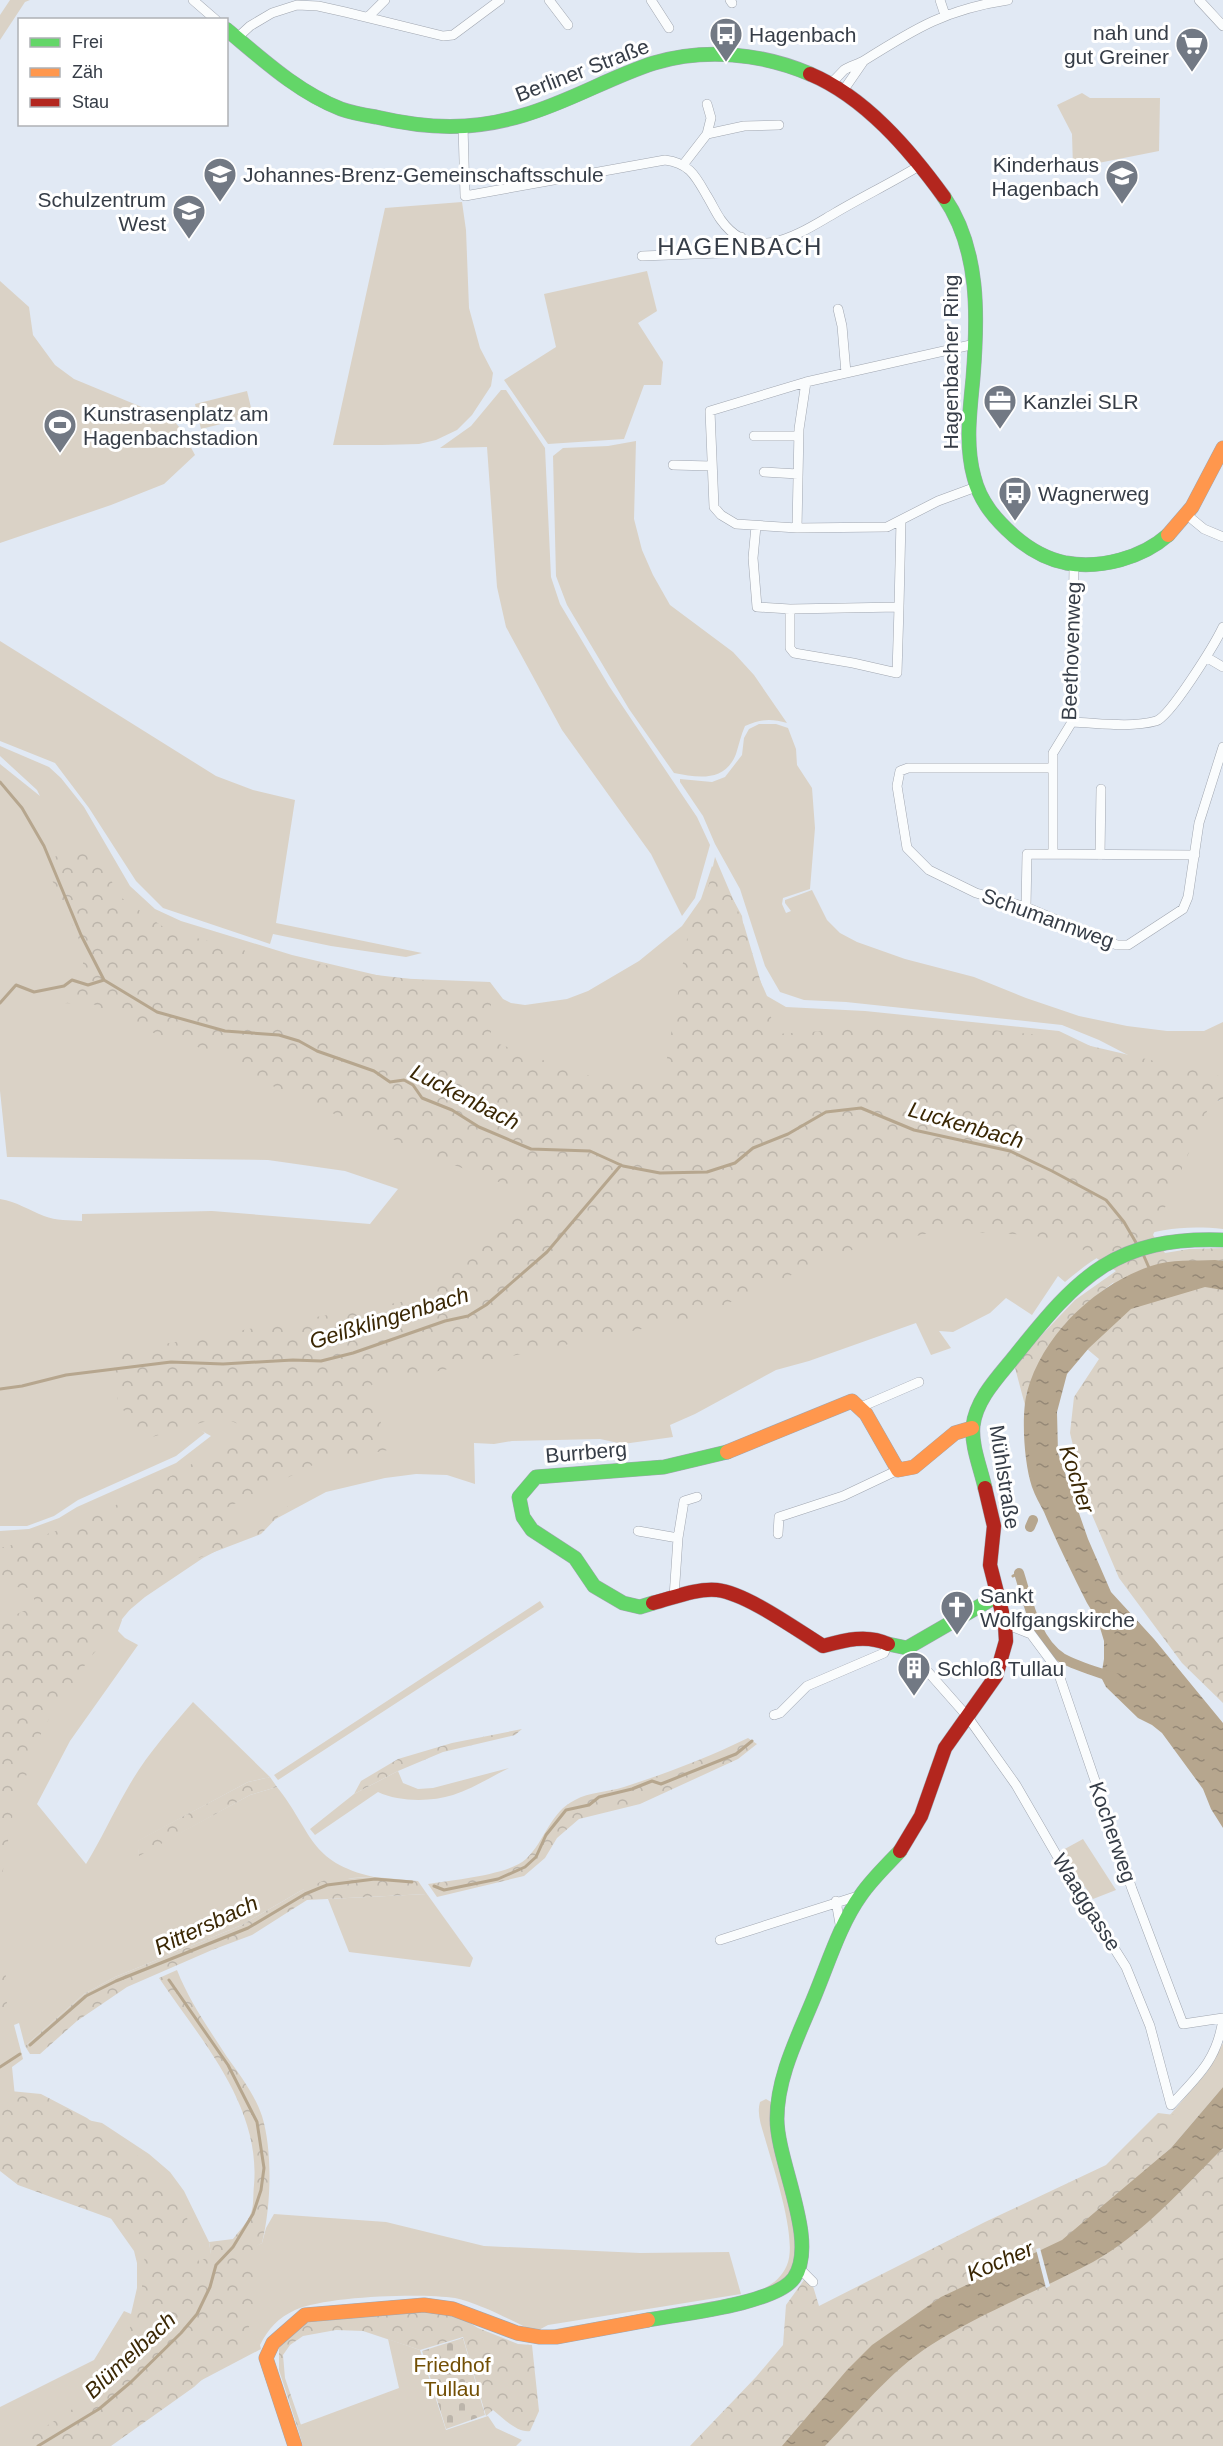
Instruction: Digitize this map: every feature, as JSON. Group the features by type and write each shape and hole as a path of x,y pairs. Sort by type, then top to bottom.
{"street":[{"path":"193,0 214,18"},
{"path":"368,17 385,0"},
{"path":"232,33 272,13 299,3 443,36 453,35 500,0"},
{"path":"549,0 568,26"},
{"path":"651,0 669,28"},
{"path":"940,0 945,15"},
{"path":"837,87 863,62 897,39 960,9 1008,0"},
{"path":"1199,0 1223,26"},
{"name":"Berliner Straße","path":"232,33 288,79 342,110 418,126 463,126 507,120 542,110 657,62 688,56 721,55 780,62 837,87"},
{"path":"837,87 844,70 863,62"},
{"name":"Hagenbacher Ring","path":"837,87 863,109 919,166 945,196 962,228 971,262 975,344 968,425 970,458 976,487 995,519 1011,536 1028,548 1058,562 1074,565 1117,561 1147,551 1172,534 1187,515 1211,478 1223,448"},
{"path":"681,164 707,134 711,118 707,104"},
{"path":"707,134 744,126 779,125"},
{"path":"463,126 465,196 665,160 681,164 695,176 722,222 741,237 757,242 787,240 919,166"},
{"path":"642,256 721,253 727,251 741,237"},
{"path":"837,309 842,326 846,373"},
{"path":"975,344 806,382 710,411 714,507 721,515 736,524 796,528 887,527 938,501 976,487"},
{"path":"796,528 798,436 806,382"},
{"path":"754,436 798,436"},
{"path":"673,465 711,466"},
{"path":"764,472 798,474"},
{"path":"1187,515 1204,529 1223,537"},
{"path":"790,609 790,648 794,653 897,673 901,520"},
{"path":"756,526 753,558 757,607 790,609 899,607"},
{"name":"Beethovenweg","path":"1053,854 1053,753 1072,722 1074,565"},
{"path":"1072,722 1131,724 1158,721 1166,715 1206,657 1223,627"},
{"path":"1206,657 1223,667"},
{"path":"1186,665 1196,671"},
{"name":"Schumannweg","path":"1052,768 908,768 900,771 897,786 907,849 929,870 976,893 1026,907 1117,945 1128,945 1183,909 1188,897 1199,823 1223,747"},
{"path":"1100,855 1101,789"},
{"path":"1026,907 1027,854 1195,855"},
{"name":"Mühlstraße","path":"799,2268 802,2243 779,2145 777,2097 841,1930 861,1894 903,1848 921,1816 945,1748 996,1676 1006,1641 1005,1624 990,1565 994,1526 972,1428 978,1407 987,1392 1053,1312 1087,1276 1109,1260 1151,1244 1188,1238 1223,1240"},
{"name":"Burrberg","path":"888,1644 877,1639 849,1639 823,1646 731,1594 717,1590 694,1592 640,1607 623,1603 594,1586 575,1558 532,1530 523,1517 519,1497 536,1477 664,1467 720,1455 852,1401 861,1407 920,1382"},
{"path":"861,1407 890,1460 898,1470"},
{"path":"778,1534 779,1517 843,1496 898,1470 914,1467 955,1433 972,1428"},
{"path":"674,1597 678,1538 684,1501 696,1497"},
{"path":"638,1531 678,1538"},
{"path":"774,1715 780,1713 807,1686 884,1653 888,1644 908,1648 918,1644 940,1627 997,1596"},
{"name":"Kocherweg","path":"1005,1624 1031,1634 1057,1669 1132,1889 1183,2024 1223,2018"},
{"name":"Waaggasse","path":"908,1648 967,1716 1016,1785 1071,1880 1126,1967 1150,2026 1171,2105 1210,2062 1221,2033 1223,2018"},
{"path":"720,1940 861,1894"},
{"path":"836,1901 841,1930"},
{"path":"295,2446 266,2358 273,2343 305,2315 424,2305 453,2309 517,2333 556,2337 761,2299 783,2289 795,2277 799,2268 813,2282"}],"green space":[{"path":"10,0 30,0 25,2 0,40 0,15"},
{"path":"1082,93 1090,98 1160,98 1159,151 1073,168 1072,134 1057,105"},
{"path":"462,202 466,230 469,308 480,348 493,373 491,386 472,415 457,430 436,440 419,444 333,445 385,208"},
{"path":"647,271 657,311 638,323 663,362 661,385 644,385 624,439 548,444 504,380 556,347 544,294"},
{"path":"0,281 29,307 33,335 55,365 74,379 173,420 181,429 195,455 164,484 111,505 0,543"},
{"path":"501,390 506,390 545,448 551,577 560,604 609,686 697,817 710,845 695,898 682,916 651,854 562,730 506,627 497,587 487,447 440,448 471,426"},
{"path":"247,391 253,416 201,429 195,404"},
{"path":"636,441 634,519 642,550 653,575 670,605 733,652 754,675 787,723 766,720 745,726 731,763 718,774 710,776 674,773 629,709 567,605 556,576 553,456 563,448 608,446"},
{"path":"0,641 216,776 253,790 295,800 276,923 422,953 406,957 331,946 273,934 270,944 163,908 136,881 89,808 55,763 0,741"},
{"path":"759,724 776,724 788,728 796,749 797,765 812,788 815,828 810,889 783,898 782,904 786,913 791,911 785,900 812,890 827,920 840,933 857,942 905,959 974,977 1079,1016 1167,1031 1204,1031 1223,1022 1223,1090 1151,1067 1099,1040 1062,1025 846,1002 804,1000 780,992 765,966 740,889 715,844 703,816 680,782 680,779 712,782 725,777 742,755 744,738 749,729"},
{"path":"0,746 49,767 61,778 84,807 130,886 155,909 181,921 292,955 389,978 490,982 503,999 511,1003 525,1005 567,999 588,991 639,961 682,926 701,899 712,866 721,877 742,916 746,948 767,996 786,1007 865,1011 1059,1031 1201,1099 1219,1101 1223,1098 1223,1229 1178,1228 1138,1237 1102,1255 1065,1282 1058,1276 1032,1315 1006,1298 990,1313 953,1332 939,1331 951,1348 931,1355 916,1323 809,1361 776,1370 670,1425 673,1437 623,1444 600,1439 474,1443 475,1484 447,1475 416,1474 385,1478 326,1492 203,1558 145,1597 120,1618 122,1620 118,1631 138,1645 70,1741 37,1804 86,1864 133,1779 157,1745 193,1702 270,1777 248,1782 138,1841 139,1855 250,1795 277,1787 314,1843 324,1854 352,1871 374,1877 352,1878 302,1890 242,1925 115,1977 84,1994 25,2046 19,2023 14,2025 23,2059 12,2067 15,2097 78,2118 102,2123 149,2154 170,2172 184,2191 209,2242 213,2266 262,2243 266,2228 274,2214 386,2222 484,2246 640,2253 729,2252 741,2294 548,2325 535,2332 485,2308 455,2298 374,2297 309,2305 279,2320 263,2339 261,2349 198,2382 97,2446 0,2446 0,2407 94,2360 124,2311 131,2314 137,2288 137,2263 134,2251 105,2210 0,2170 0,1531 29,1529 59,1518 77,1507 176,1463 211,1436 200,1430 205,1433 176,1456 78,1500 54,1516 27,1526 0,1526 0,1199 49,1218 63,1220 82,1221 82,1214 212,1211 370,1224 398,1189 345,1171 268,1160 7,1157 0,1091 0,764 40,796 37,790 0,756"},
{"path":"86,842 123,899 169,931 244,950 257,961 293,958 368,974 444,983 491,983 491,1041 581,1074 662,1088 690,921 705,902 715,857 744,925 776,1034 872,1028 973,1028 1048,1036 1223,1077 1223,1100 1211,1102 1153,1235 1165,1253 1189,1249 1223,1248 1223,1703 1182,1663 1119,1578 1087,1503 1070,1433 1074,1397 1099,1359 1075,1339 1114,1282 1065,1324 1026,1394 1026,1409 1014,1364 1075,1300 1116,1271 1084,1250 1033,1235 939,1231 843,1252 695,1318 371,1385 388,1450 315,1464 224,1509 236,1529 288,1506 261,1534 196,1559 137,1601 89,1659 43,1728 13,1813 0,1887 0,1621 36,1606 31,1588 0,1586 0,1548 33,1539 98,1514 161,1482 251,1429 221,1417 145,1439 118,1403 113,1353 418,1299 533,1195 446,1162 290,1095 246,1072 215,1052 162,1037 93,1004 62,1003 60,986 80,979 85,953 44,862"},
{"path":"540,1601 544,1607 278,1780 274,1775"},
{"path":"522,1729 515,1735 443,1752 398,1771 354,1794 361,1781 398,1759 452,1743"},
{"path":"748,1738 757,1744 738,1759 640,1804 579,1819 557,1838 545,1858 524,1876 437,1897 428,1884 480,1876 518,1865 533,1852 559,1812 575,1800 656,1776 702,1759"},
{"path":"509,1768 467,1790 444,1797 425,1800 405,1799 378,1792 315,1835 310,1829 354,1794 398,1771 403,1783 418,1789 433,1788"},
{"path":"270,1777 277,1787 250,1795 139,1856 137,1841 248,1782"},
{"path":"1083,1839 1116,1890 1093,1899 1061,1851"},
{"path":"374,1877 418,1881 427,1894 307,1900 252,1935 127,1987 77,2021 40,2054 30,2054 25,2046 84,1994 115,1977 242,1925 302,1890 325,1880"},
{"path":"427,1894 473,1958 470,1967 349,1952 328,1899"},
{"path":"0,1920 1,1949 9,1994 0,2030"},
{"path":"177,1970 200,2015 251,2093 266,2130 269,2196 262,2243 255,2247 254,2315 242,2343 194,2387 111,2446 16,2446 100,2391 95,2380 123,2346 141,2298 145,2252 137,2228 18,2185 0,2171 0,2090 41,2094 87,2118 143,2160 182,2199 199,2262 211,2255 209,2242 233,2239 251,2213 254,2156 248,2128 225,2075 159,1978"},
{"path":"1223,2043 1223,2087 1171,2148 1062,2240 1207,2072"},
{"path":"766,2099 771,2102 795,2237 795,2257 788,2277 773,2288 750,2298 544,2331 748,2295 766,2287 780,2276 787,2265 790,2254 789,2239 784,2205 759,2117 760,2102"},
{"path":"1158,2113 1183,2116 1161,2151 1192,2175 1223,2142 1223,2446 690,2446 756,2377 783,2345 786,2305 809,2273 819,2306 985,2222 1106,2165"},
{"path":"422,2310 460,2317 478,2328 518,2344 532,2345 539,2411 530,2431 520,2430 493,2410 486,2416 463,2337 420,2350 363,2331 336,2330 303,2336 290,2345 283,2355 285,2378 301,2425 297,2426 279,2370 279,2346 305,2321"},
{"name":"Friedhof Tullau","path":"463,2338 485,2415 446,2429 422,2351"},
{"path":"388,2339 420,2350 446,2430 488,2416 496,2428 522,2440 516,2446 303,2446 297,2426 399,2388"}],"water":[{"path":"1175,1261 1223,1261 1223,1290 1205,1287 1131,1309 1089,1348 1067,1374 1057,1412 1058,1453 1088,1539 1111,1592 1154,1639 1223,1723 1223,1828 1211,1809 1203,1789 1162,1733 1138,1718 1106,1687 1101,1677 1104,1641 1098,1621 1059,1547 1033,1490 1024,1440 1025,1402 1035,1371 1058,1332 1074,1314 1091,1299 1130,1274 1151,1266"},
{"path":"1223,2087 1223,2148 1162,2210 1129,2238 1073,2273 970,2322 916,2355 888,2379 825,2446 782,2446 847,2370 872,2345 941,2297 1062,2240 1171,2148"}],"pier":[{"path":"1040,2248 1050,2286 1046,2288 1036,2249"}],"waterway":[{"name":"Luckenbach","path":"0,782 22,808 44,846 81,935 104,980 157,1012 225,1031 279,1035 299,1041 317,1051 374,1071 390,1082 404,1080 413,1085 422,1098 452,1110 479,1127 531,1149 590,1151 623,1166 660,1173 707,1172 735,1163 753,1148 788,1134 826,1112 861,1108 914,1130 1010,1151 1052,1171 1106,1200 1124,1222 1138,1246"},
{"path":"0,1003 16,985 34,992 64,986 72,980 88,985 104,980"},
{"name":"Geißklingenbach","path":"0,1389 66,1375 171,1362 223,1364 293,1360 321,1361 353,1353 445,1321 468,1316 486,1305 547,1252 621,1165"},
{"name":"Luckenbach","path":"1143,1254 1150,1270"},
{"path":"1030,1527 1033,1520"},
{"name":"Rittersbach","path":"1013,1576 1019,1573"},
{"path":"1019,1573 1034,1620 1053,1651 1075,1664 1115,1678"},
{"name":"Rittersbach","path":"434,1886 444,1890 498,1879 525,1867 536,1857 546,1835 566,1810 589,1805 599,1797 632,1789 652,1781 661,1784 736,1754 752,1741"},
{"name":"Rittersbach","path":"30,2045 86,1996 116,1981 248,1928 305,1894 327,1885 375,1879 412,1882"},
{"name":"Blümelbach","path":"38,2446 99,2409 131,2382 181,2333 197,2314 210,2287 216,2265 233,2247 253,2214 261,2190 264,2168 257,2122 228,2065 169,1980"},
{"name":"Rittersbach","path":"0,2067 20,2054"}],"traffic: fast":[{"path":"228,31 280,74 325,102 358,114 432,126 486,124 524,115 654,63 693,55 753,57 810,74"},
{"path":"944,197 956,217 964,239 974,284 976,331 969,440 971,465 980,495 1001,524 1014,536 1038,553 1066,563 1093,564 1120,560 1146,550 1168,535"},
{"path":"985,1488 973,1434 975,1416 979,1406 995,1380 1059,1304 1102,1267 1126,1254 1154,1245 1223,1240"},
{"path":"653,1603 640,1607 623,1603 594,1586 575,1558 532,1530 523,1517 519,1497 536,1477 664,1467 727,1452"},
{"path":"888,1644 907,1648 997,1596"},
{"path":"648,2320 748,2301 768,2295 784,2287 794,2278 800,2263 802,2244 800,2223 783,2157 777,2119 785,2069 836,1941 848,1917 865,1889 900,1851"}],"traffic: slow":[{"path":"1168,535 1192,507 1223,448"},
{"path":"727,1452 852,1401 866,1414 898,1470 914,1467 955,1433 972,1428"},
{"path":"295,2446 266,2358 273,2343 305,2315 424,2305 453,2309 517,2333 540,2337 556,2337 648,2320"}],"traffic: jam":[{"path":"810,74 849,96 868,111 901,143 944,197"},
{"path":"900,1851 921,1816 945,1748 996,1676 1006,1641 1005,1624 990,1565 994,1526 985,1488"},
{"path":"653,1603 693,1592 717,1590 756,1605 823,1646 864,1639 888,1644"}],"place":[{"name":"Hagenbach","path":"726,63"},
{"name":"nah und gut Greiner","path":"1192,73"},
{"name":"Johannes-Brenz-Gemeinschaftsschule","path":"220,203"},
{"name":"Kinderhaus Hagenbach","path":"1122,205"},
{"name":"Schulzentrum West","path":"189,240"},
{"name":"Kanzlei SLR","path":"1000,430"},
{"name":"Kunstrasenplatz am Hagenbachstadion","path":"60,454"},
{"name":"Wagnerweg","path":"1015,522"},
{"name":"Sankt Wolfgangskirche","path":"957,1636"},
{"name":"Schloß Tullau","path":"914,1697"}],"district":[{"name":"HAGENBACH","path":"740,246"}],"water label":[{"name":"Kocher","path":"1077,1479"},
{"name":"Kocher","path":"1000,2261"}]}
